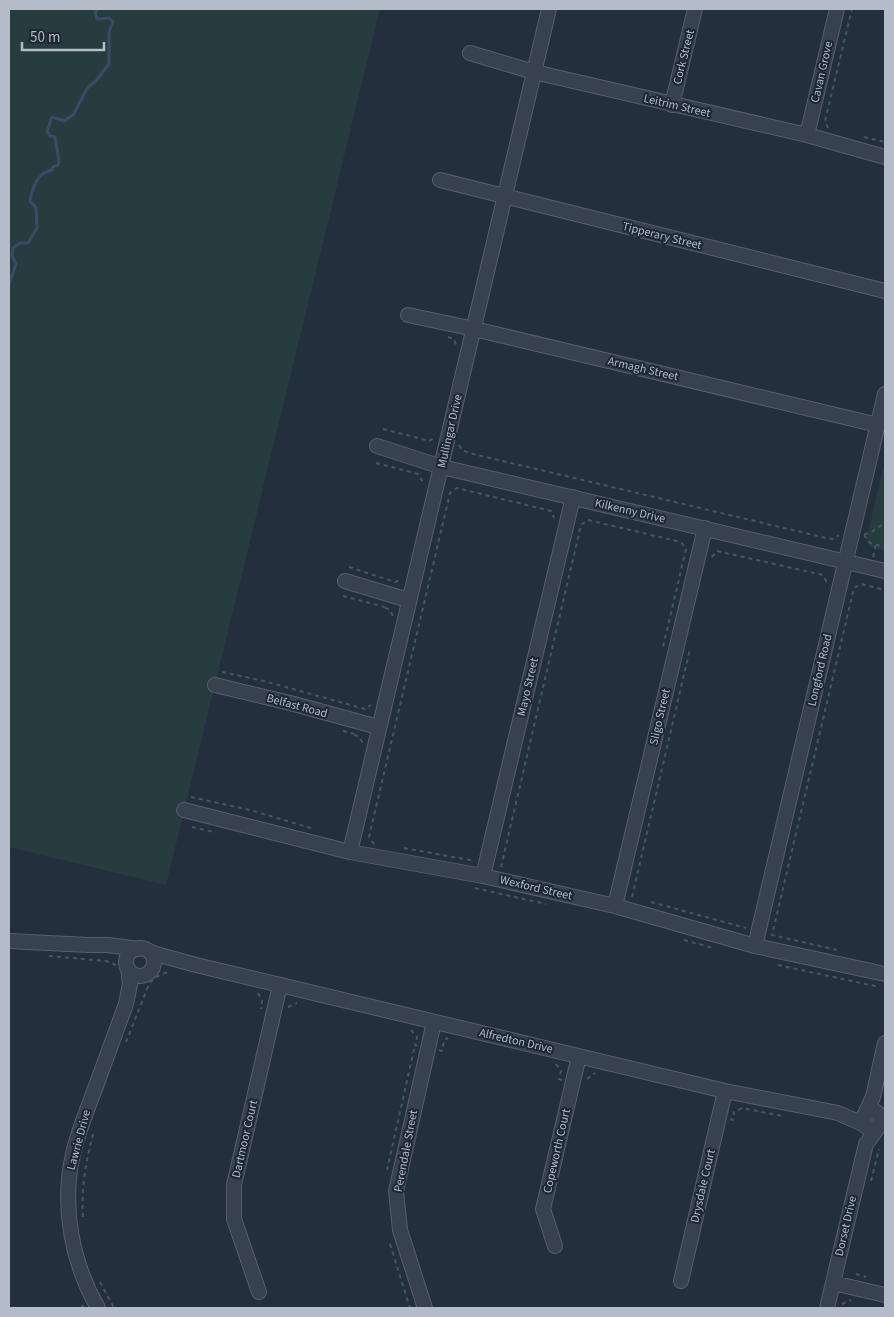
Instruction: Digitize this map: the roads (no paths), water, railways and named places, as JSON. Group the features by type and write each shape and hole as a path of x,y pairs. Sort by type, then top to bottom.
{"street":[{"name":"Mullingar Drive","path":"350,852 549,9"},
{"name":"Cork Street","path":"672,105 696,9"},
{"name":"Cavan Grove","path":"807,135 836,9"},
{"name":"Leitrim Street","path":"470,52 534,72 807,135 885,157"},
{"name":"Tipperary Street","path":"440,180 885,291"},
{"name":"Armagh Street","path":"408,315 474,328 878,425"},
{"name":"Longford Road","path":"756,946 885,394"},
{"name":"Kilkenny Drive","path":"377,446 442,467 885,571"},
{"name":"Mayo Street","path":"483,876 573,497"},
{"name":"Sligo Street","path":"615,906 705,528"},
{"path":"345,581 408,600"},
{"name":"Belfast Road","path":"215,685 378,727"},
{"name":"Wexford Street","path":"184,810 350,852 483,876 615,906 756,946 881,974"},
{"name":"Alfredton Drive","path":"9,941 108,945 143,949 196,965 579,1056 725,1090 874,1120"},
{"path":"88,945 116,956 123,961 125,967 140,976 149,973 153,966 152,954 143,949 133,951 128,956 125,967"},
{"name":"Alfredton Drive","path":"149,973 165,967 196,965"},
{"name":"Lawrie Drive","path":"98,1308 80,1271 74,1247 69,1213 70,1173 77,1139 126,1004 130,984 125,967"},
{"name":"Lawrie Drive","path":"126,1004 149,973"},
{"name":"Dartmoor Court","path":"259,1292 234,1219 234,1185 280,985"},
{"name":"Perendale Street","path":"425,1308 400,1230 396,1190 434,1022"},
{"name":"Dorset Drive","path":"827,1308 873,1145 873,1097 885,1042"},
{"name":"Copeworth Court","path":"555,1246 543,1209 579,1056"},
{"name":"Drysdale Court","path":"681,1281 725,1090"},
{"path":"833,1283 854,1281 885,1295"}],"waterway":[{"path":"9,284 16,264 12,256 13,248 20,243 28,243 37,228 36,208 30,201 34,186 39,177 58,165 55,137 50,136 47,131 52,117 64,121 73,115 88,87 96,81 109,64 109,32 113,22 109,18 97,19 95,12 98,9"}]}
